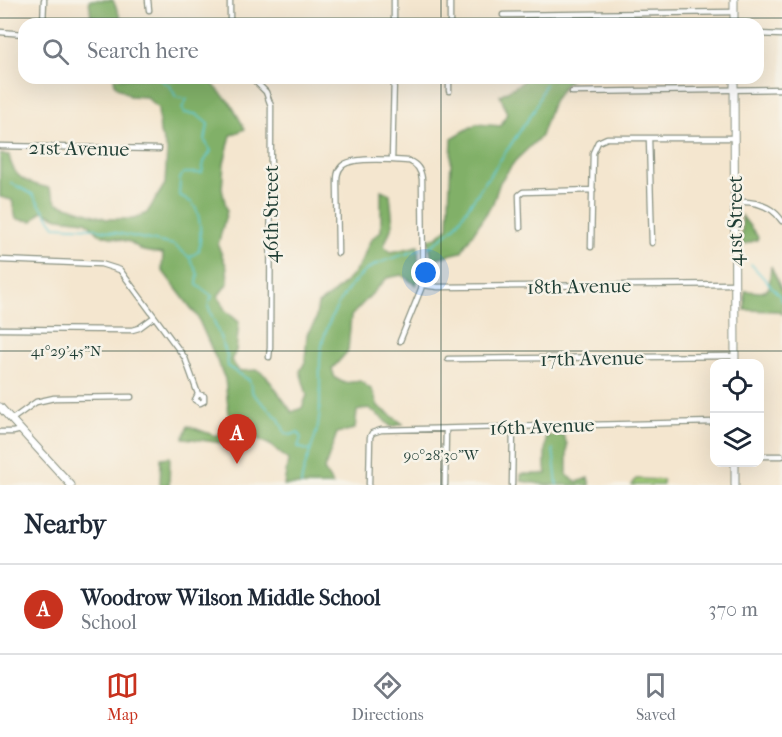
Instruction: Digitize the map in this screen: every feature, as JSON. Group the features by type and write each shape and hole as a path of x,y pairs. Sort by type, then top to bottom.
{"street":[{"path":"43,18 44,0"},
{"path":"148,0 149,10"},
{"path":"230,0 230,18"},
{"path":"394,0 394,18"},
{"path":"450,0 450,18"},
{"path":"734,0 734,18"},
{"path":"503,15 734,12"},
{"path":"0,32 18,34"},
{"path":"764,34 782,35"},
{"name":"46th Street","path":"258,84 266,92 271,106 269,357"},
{"path":"392,160 394,84"},
{"path":"449,84 449,91"},
{"name":"41st Street","path":"734,84 735,359"},
{"path":"572,92 782,89"},
{"path":"591,247 593,153 598,142 607,138 734,138"},
{"path":"649,139 652,243"},
{"name":"21st Avenue","path":"0,146 159,149"},
{"path":"338,253 337,184 340,169 345,163 356,160 408,161 419,169 422,179 422,285 400,341"},
{"path":"520,228 520,193 593,190"},
{"path":"735,202 753,202 764,205 776,213 782,221"},
{"path":"0,260 101,264 120,270 185,358 198,394"},
{"name":"18th Avenue","path":"422,285 438,287 735,284"},
{"path":"0,329 132,330 139,328 154,317"},
{"name":"17th Avenue","path":"448,359 710,360"},
{"path":"12,420 30,405 49,399 131,397"},
{"path":"0,407 71,485"},
{"name":"16th Avenue","path":"369,485 371,434 381,430 710,422"},
{"path":"512,485 513,427"},
{"path":"0,432 21,430"},
{"path":"445,485 446,430"},
{"path":"764,456 782,456"},
{"path":"735,467 735,485"}],"green space":[{"path":"89,0 113,0 120,18 92,18"},
{"path":"213,84 231,104 245,129 231,135 224,163 222,189 227,211 218,245 227,268 228,283 218,296 225,310 239,322 236,351 231,360 239,371 258,370 267,377 292,412 302,408 307,395 300,371 305,362 307,334 315,322 318,304 336,291 361,262 370,242 381,231 381,190 390,194 393,224 384,246 391,252 418,246 419,277 416,285 402,275 387,278 351,316 348,351 332,369 335,378 344,383 360,381 372,390 378,406 403,424 391,427 368,408 357,411 355,429 337,433 324,470 333,485 284,485 288,460 272,446 256,438 223,443 183,438 188,426 216,436 225,430 229,417 225,379 197,316 162,270 163,254 143,251 130,242 99,234 86,221 58,218 42,211 33,221 16,219 12,200 0,197 0,154 9,155 14,170 22,179 49,188 57,203 107,219 134,219 147,213 165,184 167,150 160,133 158,108 146,97 130,96 115,85"},
{"path":"519,84 566,84 553,101 541,136 515,161 500,182 493,203 461,252 432,259 428,239 437,237 448,227 452,138 476,124 501,126 507,113 500,95"},
{"path":"742,216 758,237 757,240 742,245"},
{"path":"771,266 782,291 782,314 777,311 745,310 745,291 762,292 769,288"},
{"path":"563,435 567,444 567,475 577,482 588,478 590,485 547,485 521,481 521,474 546,474 546,436"},
{"path":"170,457 169,485 160,485 161,458"},
{"path":"636,479 663,480 663,485 632,485"}],"waterway":[{"path":"167,84 176,97 187,99 182,108 185,113 196,114 208,124 205,141 211,151 204,162 202,173 183,173 180,179 179,195 195,207 200,226 199,251 190,257"},
{"path":"426,248 454,228 535,109 545,84"},
{"path":"11,183 32,194 55,226 93,228 174,245 189,257 198,274 197,285 212,296 208,306 227,355 228,367 249,380 253,394 279,419 285,433 291,435 298,432 301,438 298,447 310,451"},
{"path":"301,485 304,468 318,427 321,350 333,314 347,291 364,272 385,261 421,249"},
{"path":"751,264 782,301"},
{"path":"553,449 557,485"}],"place":[{"name":"Woodrow Wilson Middle School","path":"237,464"}]}
